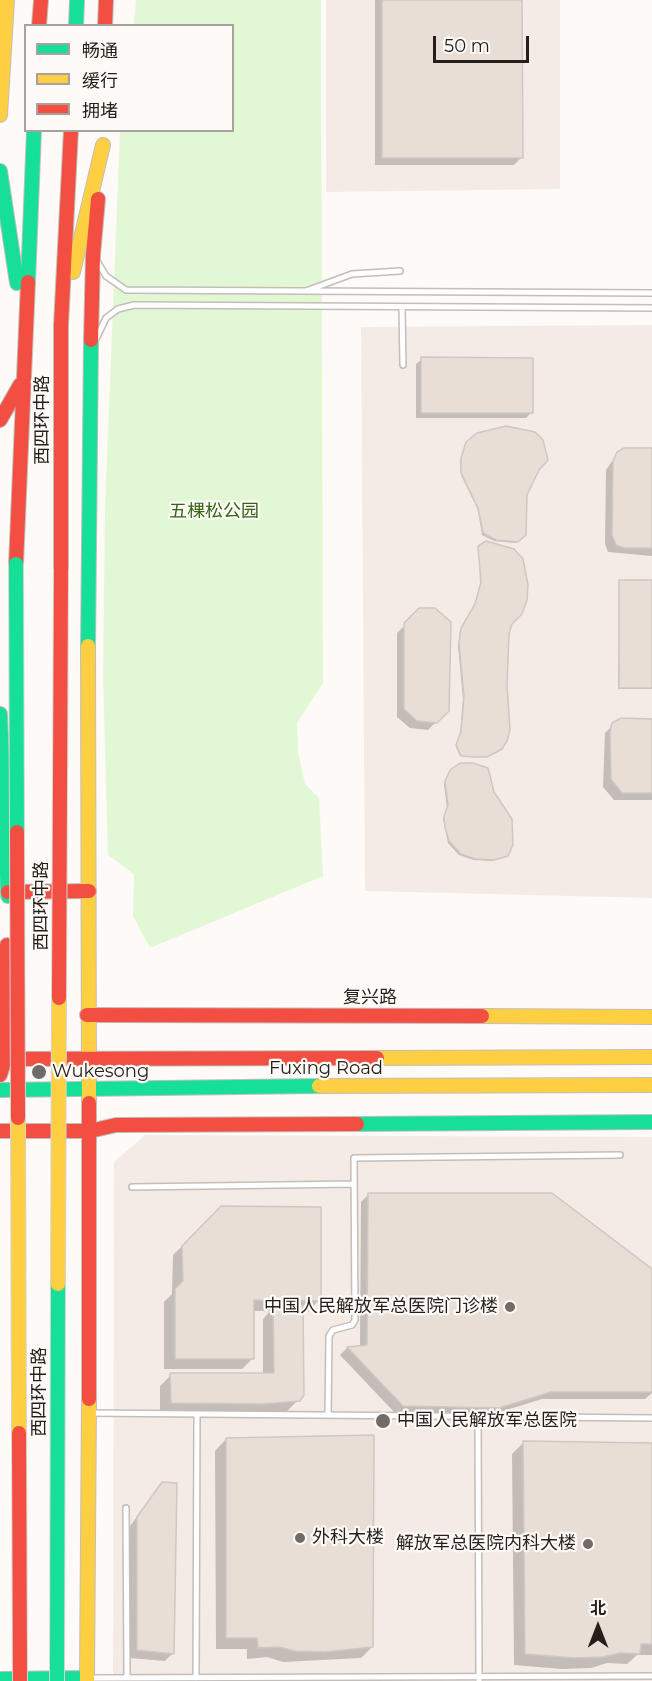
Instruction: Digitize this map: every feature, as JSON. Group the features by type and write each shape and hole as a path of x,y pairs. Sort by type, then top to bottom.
{"main road":[{"path":"0,115 7,0"},
{"path":"39,24 41,0"},
{"path":"76,24 77,0"},
{"path":"105,24 106,0"},
{"name":"西四环中路","path":"21,1681 16,564 34,132"},
{"name":"西四环中路","path":"57,1681 61,325 71,132"},
{"path":"0,1679 87,1680 90,1058 87,1015 89,891 87,741 90,358 93,255 103,132"},
{"path":"61,325 103,145"},
{"path":"0,171 24,329"},
{"path":"0,420 22,381"},
{"path":"0,714 2,807 8,892 0,1075"},
{"path":"8,892 89,891"},
{"name":"复兴路","path":"87,1015 652,1017"},
{"name":"Fuxing Road","path":"2,1059 652,1057"},
{"name":"Fuxing Road","path":"0,1090 90,1090 125,1087 652,1085"},
{"path":"0,1131 90,1131 116,1125 652,1122"}],"lane":[{"path":"93,255 106,276 126,290 652,293"},
{"path":"301,292 352,274 400,271"},
{"path":"90,358 106,318 117,309 134,305 652,308"},
{"path":"402,308 403,365"},
{"path":"636,308 652,313"},
{"path":"328,1415 329,1336 333,1330 352,1325 355,1320 354,1158 620,1155"},
{"path":"132,1187 354,1184"},
{"path":"88,1413 652,1418"},
{"path":"196,1678 198,1414"},
{"path":"478,1416 479,1679"},
{"path":"126,1508 127,1678"},
{"path":"87,1680 652,1676"}],"shaded area":[{"path":"326,0 560,0 560,189 326,192"},
{"path":"652,325 652,898 365,891 361,327"},
{"name":"中国人民解放军总医院","path":"145,1135 652,1137 652,1681 113,1681 114,1162"}],"green space":[{"name":"五棵松公园","path":"136,0 321,0 323,683 297,723 298,752 305,784 319,798 323,876 150,948 133,916 134,874 108,855 103,675 105,509 120,132 234,132 234,24 134,24"}],"building":[{"path":"382,0 522,0 523,158 382,158"},
{"path":"421,357 533,358 533,413 421,413"},
{"path":"506,426 535,432 543,440 548,460 539,470 527,495 526,535 518,542 496,540 483,533 478,508 461,473 461,458 466,442 477,433"},
{"path":"624,448 652,448 652,548 625,548 616,545 612,535 613,461 617,452"},
{"path":"486,541 514,549 523,559 528,585 527,600 522,614 512,624 509,634 507,684 510,730 507,741 502,749 487,757 461,756 456,745 461,731 464,697 459,643 461,628 475,604 481,582 478,546"},
{"path":"619,580 652,580 652,688 619,688"},
{"path":"419,608 435,608 451,622 449,711 437,723 417,721 404,709 404,623"},
{"path":"621,718 652,719 652,793 622,793 611,779 610,732 612,723"},
{"path":"460,763 473,763 488,768 494,792 512,819 513,845 508,856 494,860 476,859 461,854 449,841 444,816 448,805 445,781 450,770"},
{"name":"中国人民解放军总医院门诊楼","path":"368,1193 552,1193 652,1269 652,1392 551,1392 499,1408 403,1406 347,1347 367,1345"},
{"path":"221,1206 321,1207 321,1301 254,1300 254,1359 175,1359 175,1289 183,1281 182,1246"},
{"path":"303,1305 304,1395 300,1401 263,1404 171,1403 170,1373 274,1373 273,1306"},
{"name":"外科大楼","path":"374,1435 373,1647 324,1652 295,1651 279,1647 258,1648 257,1638 226,1638 226,1438"},
{"name":"解放军总医院内科大楼","path":"523,1441 652,1443 652,1644 641,1644 640,1654 620,1653 603,1657 574,1658 525,1654"},
{"path":"162,1482 177,1483 174,1654 137,1650 137,1517"}],"traffic: fast":[{"path":"76,24 77,0"},
{"path":"28,282 34,132"},
{"path":"0,171 17,283"},
{"path":"88,646 91,340"},
{"path":"16,564 17,832"},
{"path":"0,714 8,896"},
{"path":"0,1090 319,1086"},
{"path":"357,1124 652,1122"},
{"path":"57,1681 58,1284"},
{"path":"0,1679 87,1678"}],"traffic: slow":[{"path":"0,115 7,0"},
{"path":"73,272 103,145"},
{"path":"88,646 89,1103"},
{"path":"58,1284 59,998"},
{"path":"482,1016 652,1017"},
{"path":"377,1058 652,1057"},
{"path":"319,1086 652,1085"},
{"path":"18,1118 19,1433"},
{"path":"87,1681 89,1399"}],"traffic: jam":[{"path":"39,24 41,0"},
{"path":"105,24 106,0"},
{"path":"61,569 61,325 71,132"},
{"path":"91,340 93,255 98,199"},
{"path":"16,564 28,282"},
{"path":"0,420 20,385"},
{"path":"59,998 61,569"},
{"path":"17,832 18,1118"},
{"path":"8,892 89,891"},
{"path":"0,1075 5,1059 7,945"},
{"path":"87,1015 482,1016"},
{"path":"0,1059 377,1058"},
{"path":"89,1103 89,1399"},
{"path":"0,1131 90,1131 116,1125 357,1124"},
{"path":"19,1433 20,1681"}],"place":[{"name":"Wukesong","path":"39,1072"},
{"name":"中国人民解放军总医院门诊楼","path":"510,1307"},
{"name":"中国人民解放军总医院","path":"383,1421"},
{"name":"外科大楼","path":"300,1538"},
{"name":"解放军总医院内科大楼","path":"588,1544"}]}
